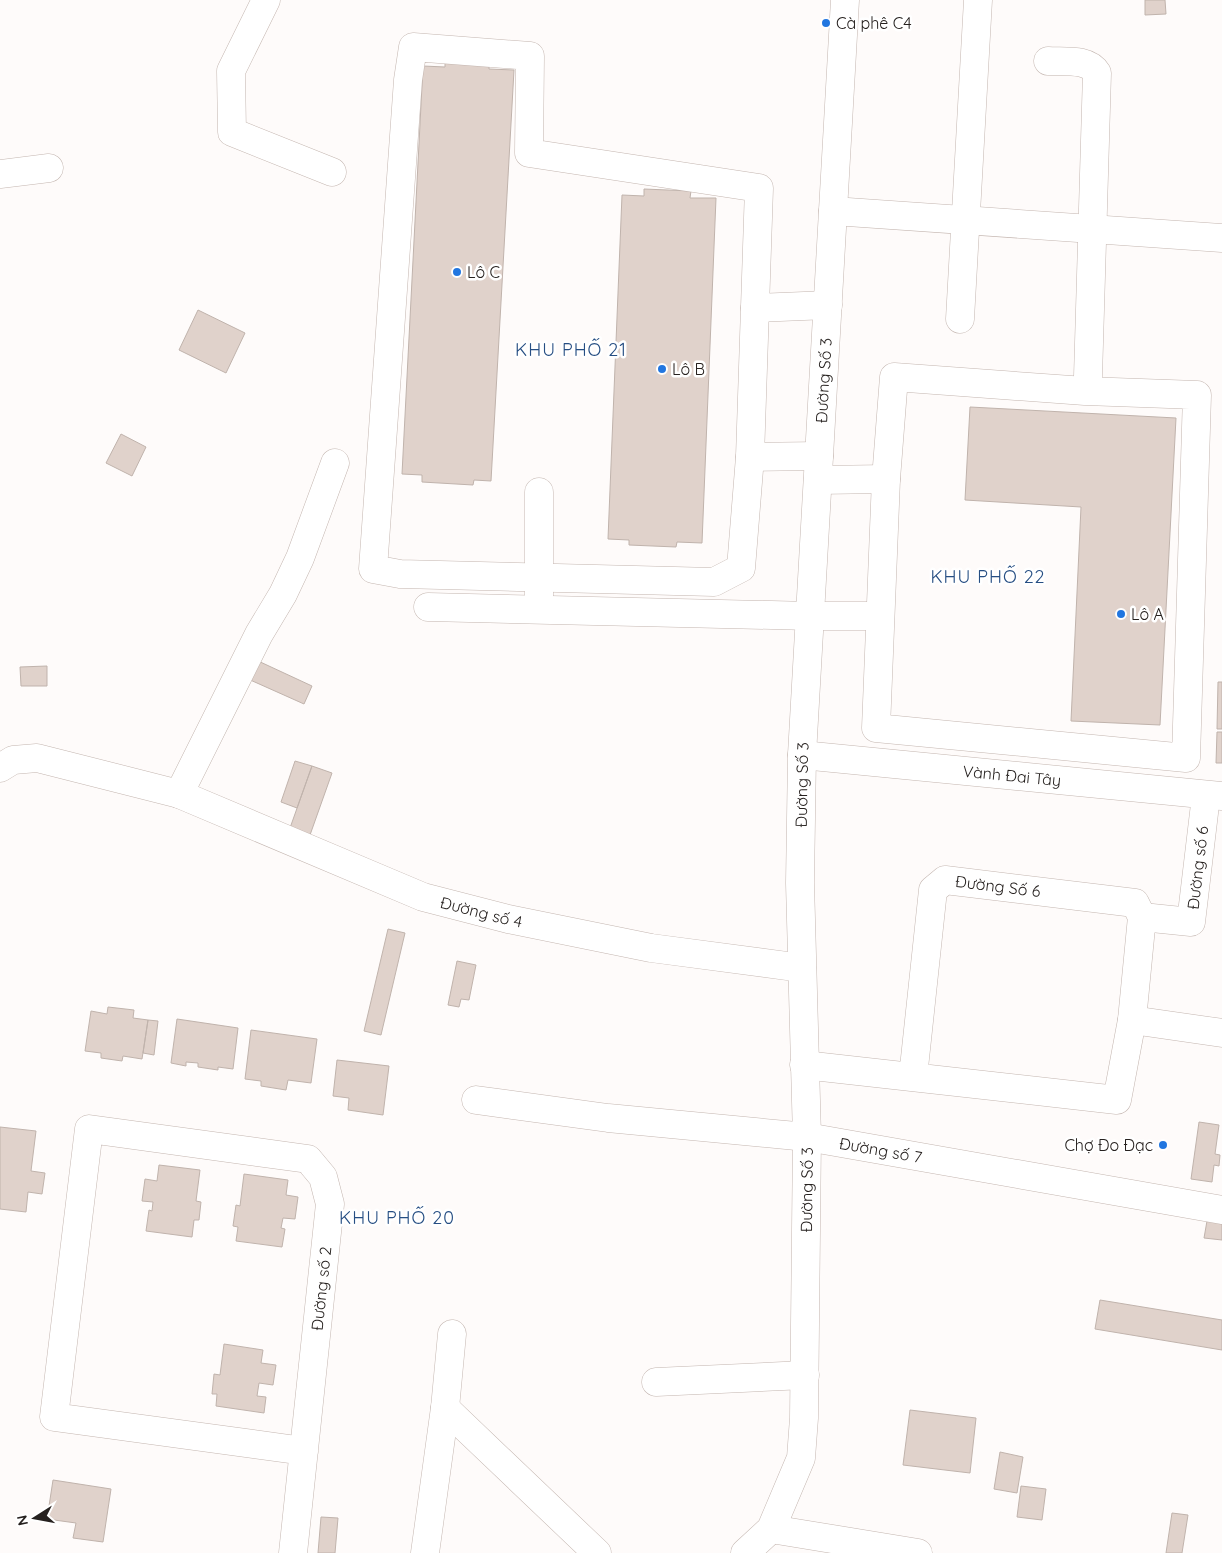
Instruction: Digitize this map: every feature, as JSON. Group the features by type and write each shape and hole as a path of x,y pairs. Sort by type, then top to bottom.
{"street":[{"path":"266,0 231,71 232,132 332,172"},
{"name":"Đường Số 3","path":"745,1553 771,1530 801,1458 805,1375 807,1136 802,968 802,754 845,0"},
{"path":"960,319 978,0"},
{"path":"414,46 530,56 529,153 759,188 755,308 750,457 741,568 714,582 400,574 373,569 408,80 414,46"},
{"path":"1048,61 1084,63 1093,66 1098,73 1088,377"},
{"path":"0,174 50,168"},
{"path":"834,211 1222,238"},
{"path":"755,308 828,305"},
{"path":"894,377 1085,391 1197,395 1186,758 876,728 880,616 886,479 894,377"},
{"path":"750,457 886,479"},
{"path":"179,794 259,634 283,594 300,558 335,462"},
{"path":"539,492 539,610"},
{"path":"428,607 880,616"},
{"name":"Vành Đai Tây","path":"802,754 1214,796"},
{"name":"Đường số 4","path":"0,768 13,760 37,758 179,794 423,897 508,919 651,948 802,968"},
{"name":"Đường số 6","path":"1142,917 1191,922 1214,796"},
{"name":"Đường Số 6","path":"913,1077 933,890 945,880 1135,903 1142,917"},
{"path":"804,1065 1117,1100 1132,1020 1142,917"},
{"path":"1132,1020 1222,1033"},
{"name":"Đường số 7","path":"476,1100 608,1118 807,1136 1222,1210"},
{"name":"Đường số 2","path":"293,1553 304,1451 330,1204 323,1177 308,1159 90,1129 54,1417 304,1451"},
{"path":"425,1553 445,1408 452,1334"},
{"path":"656,1382 805,1375"},
{"path":"445,1408 597,1553"},
{"path":"771,1530 918,1553"}],"building":[{"path":"1145,0 1165,0 1166,14 1145,15"},
{"name":"Lô C","path":"445,61 489,64 489,69 514,70 491,481 474,480 473,485 422,482 422,475 402,474 423,66 445,67"},
{"name":"Lô B","path":"644,189 691,191 690,198 716,198 702,543 677,542 676,547 629,545 629,540 608,539 622,195 644,196"},
{"path":"198,310 245,333 226,373 179,350"},
{"name":"Lô A","path":"970,407 1176,418 1160,725 1071,721 1081,507 965,500"},
{"path":"121,434 146,447 132,476 106,463"},
{"path":"256,660 312,686 304,704 248,679"},
{"path":"47,666 47,686 21,686 20,667"},
{"path":"1218,682 1222,682 1222,729 1217,729"},
{"path":"1217,732 1222,732 1222,763 1216,763"},
{"path":"295,761 312,766 297,808 281,802"},
{"path":"312,766 332,773 310,835 290,828"},
{"path":"388,929 405,933 381,1035 364,1031"},
{"path":"457,961 476,965 469,1000 461,999 459,1007 448,1005"},
{"path":"108,1007 134,1010 133,1018 148,1020 142,1059 123,1056 122,1061 101,1058 101,1053 85,1051 91,1011 107,1014"},
{"path":"177,1019 238,1028 233,1069 218,1067 218,1070 198,1067 198,1063 186,1062 186,1066 171,1063"},
{"path":"148,1020 158,1021 154,1055 143,1053"},
{"path":"251,1030 317,1039 311,1083 288,1080 286,1090 261,1086 261,1081 245,1079"},
{"path":"337,1060 389,1066 383,1115 348,1110 349,1098 333,1096"},
{"path":"1199,1122 1219,1125 1215,1154 1220,1155 1219,1166 1214,1165 1212,1182 1191,1179"},
{"path":"0,1127 36,1131 31,1171 45,1173 42,1194 28,1192 26,1212 0,1209"},
{"path":"159,1165 200,1170 196,1201 201,1202 199,1220 194,1220 192,1237 146,1231 149,1210 152,1211 153,1202 142,1201 145,1179 157,1181"},
{"path":"244,1174 288,1180 286,1195 298,1197 295,1219 283,1218 281,1228 285,1229 282,1247 236,1241 238,1227 233,1226 236,1205 240,1206"},
{"path":"1207,1221 1222,1223 1222,1240 1204,1238"},
{"path":"1100,1300 1222,1320 1222,1350 1095,1329"},
{"path":"224,1344 263,1350 261,1363 276,1365 273,1385 259,1383 257,1396 266,1397 264,1413 216,1406 217,1394 212,1394 214,1374 220,1375"},
{"path":"910,1410 976,1418 970,1473 903,1465"},
{"path":"1000,1452 1023,1457 1017,1493 994,1489"},
{"path":"53,1480 111,1489 103,1542 73,1538 76,1523 47,1519"},
{"path":"1021,1486 1046,1489 1042,1520 1017,1517"},
{"path":"1172,1513 1188,1515 1182,1553 1166,1553"},
{"path":"321,1517 338,1518 335,1553 318,1553"}],"place":[{"name":"Cà phê C4","path":"826,23"},
{"name":"Lô C","path":"457,272"},
{"name":"Lô B","path":"662,369"},
{"name":"Lô A","path":"1121,614"},
{"name":"Chợ Đo Đạc","path":"1163,1145"}],"district":[{"name":"KHU PHỐ 21","path":"571,349"},
{"name":"KHU PHỐ 22","path":"988,576"},
{"name":"KHU PHỐ 20","path":"397,1217"}]}
